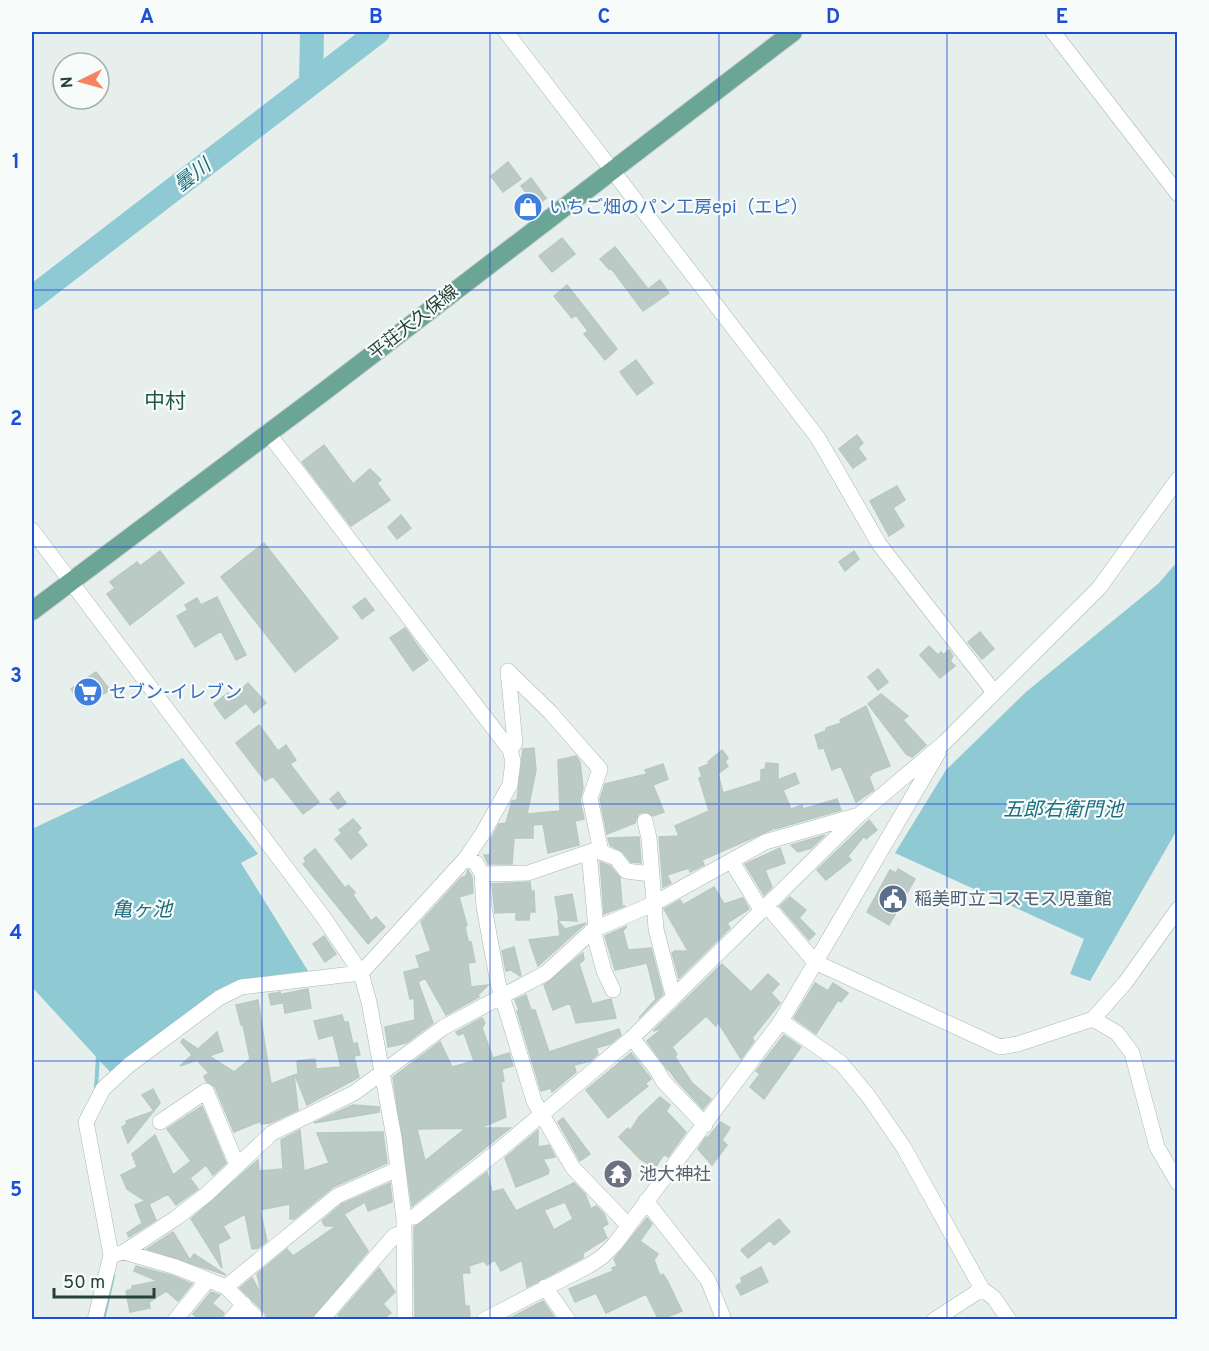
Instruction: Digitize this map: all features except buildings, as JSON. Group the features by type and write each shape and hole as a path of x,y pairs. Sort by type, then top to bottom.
{"main road":[{"name":"平荘大久保線","path":"32,611 268,434 793,32"}],"street":[{"path":"506,32 818,438 879,544 994,692"},
{"path":"1053,32 1178,194"},
{"path":"95,1320 118,1253 86,1122 103,1089 129,1065 219,998 242,987 361,974 466,858 510,785 513,761 510,750 268,434"},
{"path":"321,1320 404,1225 632,1038 673,995 765,909 859,815 944,742 1099,588 1178,479"},
{"path":"32,530 324,918 361,974 398,1169 404,1225 405,1320"},
{"path":"510,750 515,742 508,671 550,712 600,769 590,798 595,852 595,930 604,971 613,990"},
{"path":"484,1320 503,1315 545,1287 602,1257 628,1225 781,1021 944,742"},
{"path":"118,1253 207,1194 272,1133 354,1094 444,1027 546,973 595,930 653,904 765,842 859,815"},
{"path":"645,821 660,949 673,995"},
{"path":"482,874 528,873 595,852 616,858 626,871 651,874"},
{"path":"466,858 476,862 482,874 484,907 503,997 525,1076 541,1114 573,1168 628,1225"},
{"path":"732,862 765,909 815,962 1000,1047 1018,1044 1093,1019 1125,983 1178,909"},
{"path":"1093,1019 1117,1033 1132,1053 1157,1147 1178,1183"},
{"path":"781,1021 841,1063 869,1097 904,1148 982,1289 994,1298 1009,1320"},
{"path":"632,1038 657,1070 663,1082 705,1125"},
{"path":"160,1122 206,1091 237,1165"},
{"path":"226,1287 337,1196 398,1169"},
{"path":"646,1201 708,1280 724,1320"},
{"path":"118,1253 176,1267 226,1287 258,1320"},
{"path":"175,1320 207,1281"},
{"path":"545,1287 568,1320"},
{"path":"934,1320 982,1289"},
{"path":"231,1320 244,1304"}],"water":[{"name":"五郎右衛門池","path":"1177,562 1177,830 1090,981 1070,974 1084,939 895,853 946,770 1026,692 1159,583"},
{"name":"亀ヶ池","path":"183,758 258,854 241,863 308,971 243,979 213,995 111,1073 32,987 32,829"}],"waterway":[{"name":"曇川","path":"311,83 312,32"},
{"name":"曇川","path":"32,298 378,32"},
{"path":"96,1089 98,1055"},
{"path":"103,1320 113,1276"}],"place":[{"name":"いちご畑のパン工房epi（エピ）","path":"528,207"},
{"name":"セブン-イレブン","path":"88,692"},
{"name":"稲美町立コスモス児童館","path":"893,899"},
{"name":"池大神社","path":"618,1174"}],"district":[{"name":"中村","path":"165,401"}]}
